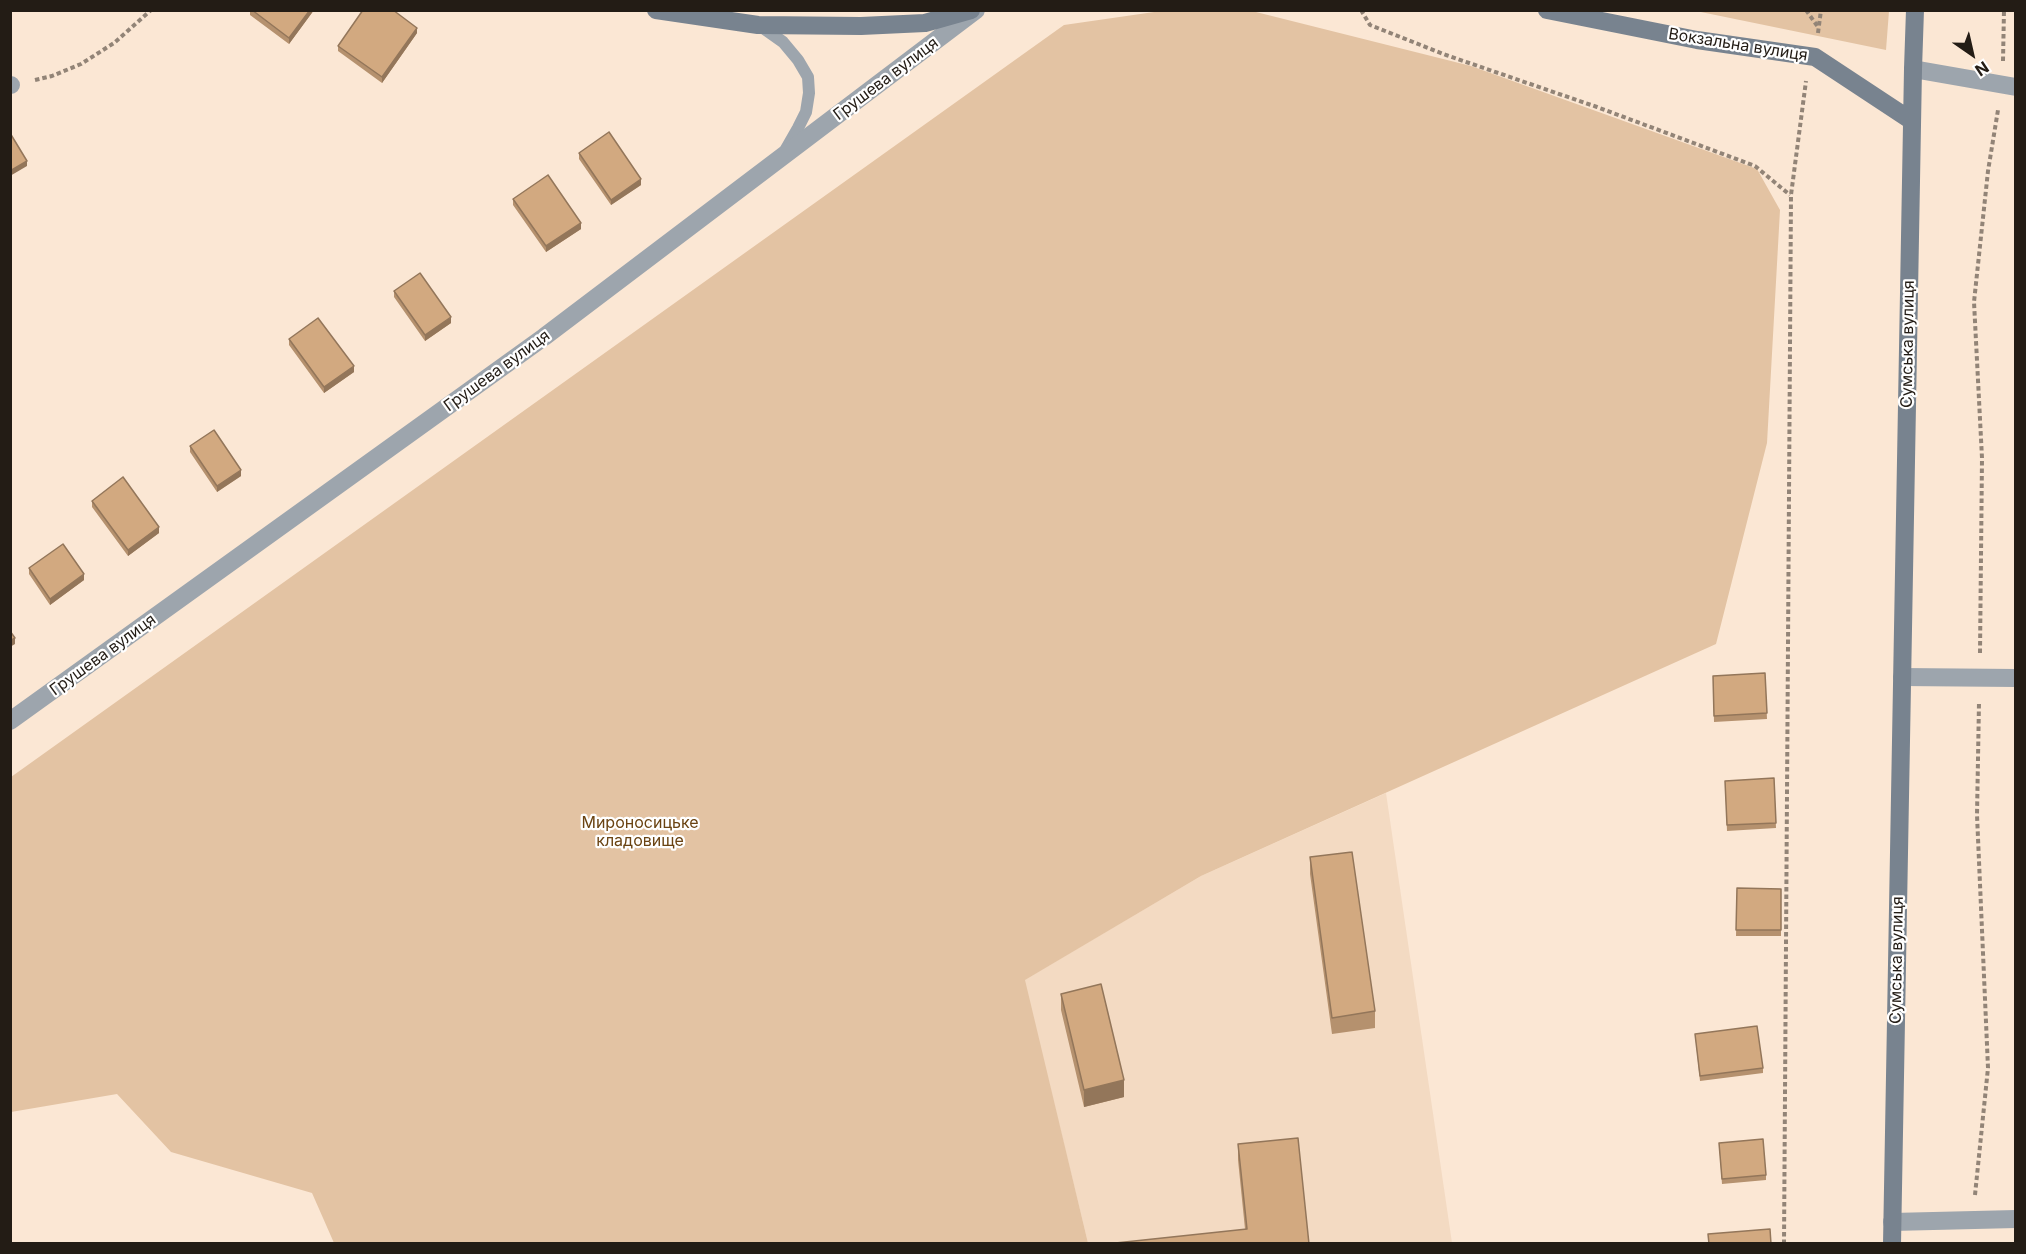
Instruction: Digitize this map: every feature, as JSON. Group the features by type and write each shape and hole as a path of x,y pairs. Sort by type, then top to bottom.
{"main road":[{"path":"656,10 758,25 861,26 925,23 971,10"},
{"name":"Вокзальна вулиця","path":"1547,10 1697,40 1815,57 1912,121"},
{"name":"Сумська вулиця","path":"1892,1244 1913,69 1916,10"}],"street":[{"name":"Грушева вулиця","path":"10,721 544,337 976,10"},
{"path":"1913,69 2009,86"},
{"path":"1902,677 2016,678"},
{"path":"1892,1222 2016,1219"}],"lane":[{"path":"758,25 783,42 808,77 809,93 806,112 779,159"}],"path":[{"path":"11,85 52,76 81,64 114,43 151,10"},
{"path":"1361,10 1370,25 1381,30 1446,55 1597,106 1755,166 1791,195"},
{"path":"1806,10 1819,28"},
{"path":"1817,39 1821,10"},
{"path":"2004,10 2009,86"},
{"path":"1784,1244 1791,195 1806,77"}],"shaded area":[{"path":"1386,793 1452,1243 1088,1243 1024,980 1201,876"}],"green space":[{"name":"Мироносицьке кладовище","path":"1161,11 1252,11 1471,66 1757,169 1780,210 1767,443 1716,644 1201,876 1025,980 1088,1243 334,1243 312,1193 171,1152 117,1094 11,1112 11,777 1064,25"},
{"path":"1696,11 1889,11 1886,50"}],"building":[{"path":"252,10 310,10 289,38"},
{"path":"363,10 393,10 417,28 382,77 338,46"},
{"path":"609,132 641,179 611,200 579,153"},
{"path":"10,133 27,161 10,171"},
{"path":"548,175 581,223 546,246 513,199"},
{"path":"420,273 451,317 425,335 394,291"},
{"path":"318,318 354,366 324,387 289,339"},
{"path":"214,430 241,470 217,486 190,446"},
{"path":"123,477 159,527 128,550 92,501"},
{"path":"63,544 84,574 50,599 29,568"},
{"path":"10,631 15,638 10,641"},
{"path":"1765,673 1767,713 1714,716 1713,676"},
{"path":"1774,778 1776,823 1727,825 1725,781"},
{"path":"1352,852 1375,1011 1332,1018 1310,857"},
{"path":"1737,888 1781,889 1781,930 1736,930"},
{"path":"1101,984 1124,1080 1084,1090 1061,994"},
{"path":"1757,1026 1763,1068 1700,1076 1695,1034"},
{"path":"1298,1138 1309,1244 1106,1244 1247,1229 1238,1144"},
{"path":"1763,1139 1766,1175 1722,1179 1719,1143"},
{"path":"1770,1229 1771,1244 1709,1244 1708,1234"}]}
